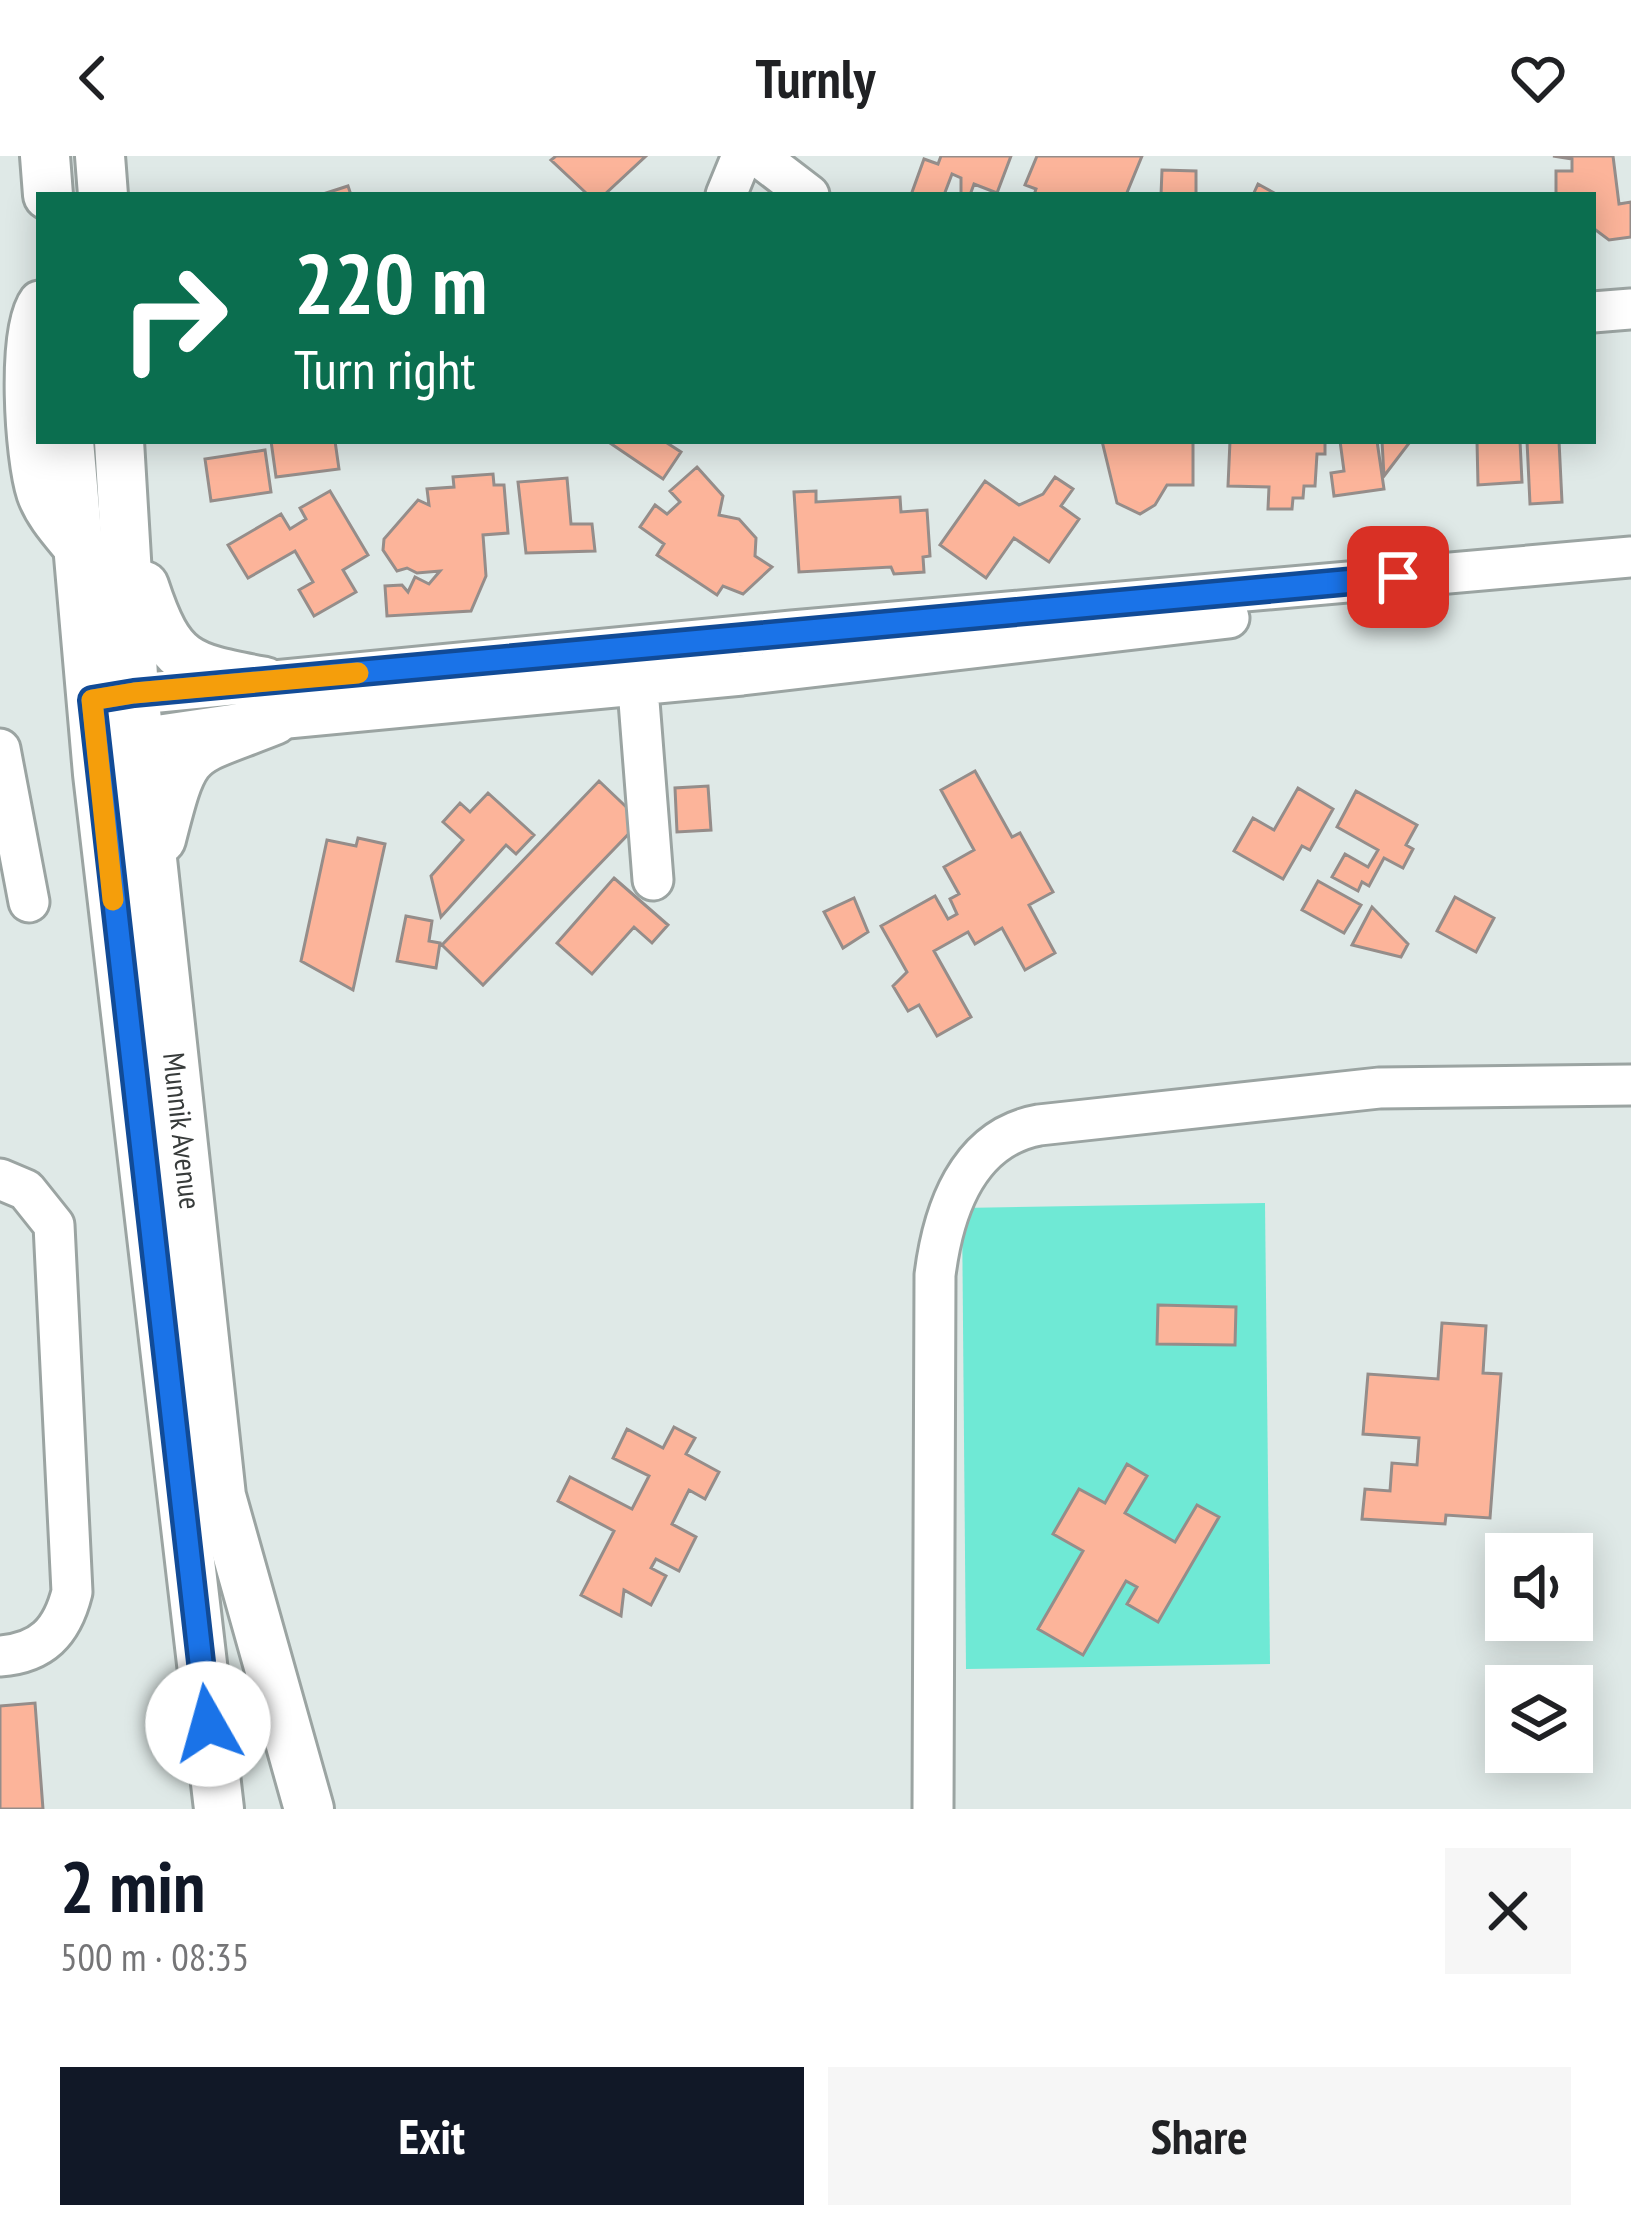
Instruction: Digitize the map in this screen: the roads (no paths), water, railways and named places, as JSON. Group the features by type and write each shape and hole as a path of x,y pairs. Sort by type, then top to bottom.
{"main road":[{"path":"45,156 48,192"},
{"path":"100,156 103,192"},
{"name":"Munnik Avenue","path":"69,444 79,555 154,866 221,1496 309,1809"},
{"path":"120,461 144,588 167,644 180,658 270,701 189,759 169,799 154,866"},
{"name":"Munnik Avenue","path":"120,461 115,719 219,1809"}],"street":[{"path":"727,192 742,156"},
{"path":"758,156 805,192"},
{"path":"36,304 26,356 32,471 37,496 48,516 79,555"},
{"path":"1596,311 1631,309"},
{"path":"115,719 795,650 1631,556"},
{"path":"795,650 1631,584"},
{"path":"636,666 653,880"},
{"path":"0,748 29,902"},
{"path":"933,1809 935,1275 943,1220 977,1162 999,1140 1020,1128 1061,1122 1379,1088 1631,1085"},
{"path":"0,1179 26,1190 54,1225 72,1592 65,1621 53,1634 20,1654 0,1656"}]}
